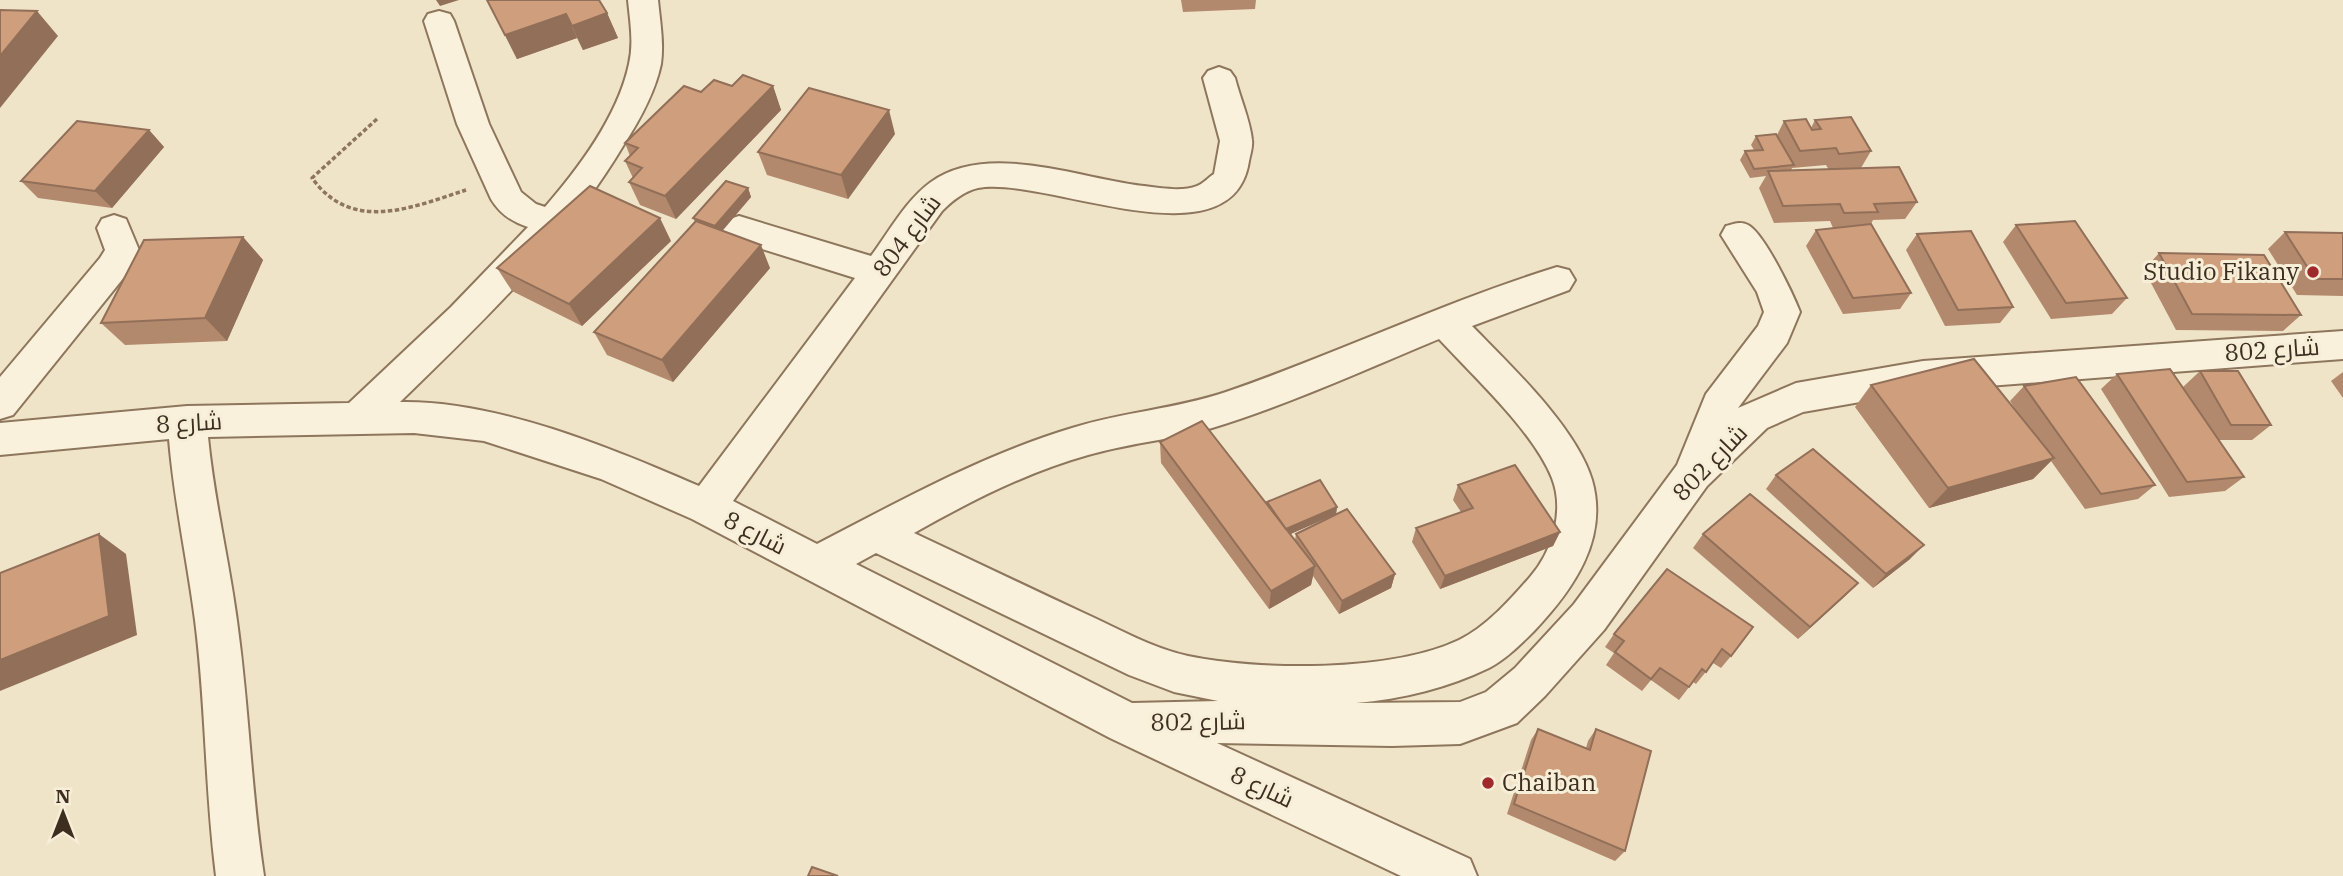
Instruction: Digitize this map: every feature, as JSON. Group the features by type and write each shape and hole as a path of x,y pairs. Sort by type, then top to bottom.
{"street":[{"path":"359,418 504,276 601,158 636,94 645,63 643,0"},
{"path":"439,21 473,124 508,199 524,213 551,222"},
{"name":"شارع 804","path":"706,507 930,202 943,189 961,180 986,175 1016,176 1139,200 1179,203 1201,199 1220,189 1232,173 1239,147 1219,78"},
{"path":"0,404 113,267 121,250 114,228"},
{"path":"739,229 880,272"},
{"path":"1693,474 1719,405 1774,333 1782,312 1774,289 1738,235"},
{"path":"817,564 1000,471 1070,444 1172,424 1230,407 1444,320 1557,280"},
{"path":"876,534 1085,634 1156,666 1188,676 1268,683 1329,683 1393,679 1446,665 1477,652 1553,583 1572,544 1577,512 1572,479 1544,429 1444,320"},
{"name":"شارع 802","path":"1126,723 1460,723 1501,708 1530,682 1589,617 1693,474 1754,417 1796,398 1923,376 2343,345"},
{"name":"شارع 8","path":"0,439 187,422 414,417 484,425 612,466 706,507 1126,723 1453,876"},
{"path":"187,422 193,492 216,621 232,820 240,876"}],"path":[{"path":"377,119 312,178 330,199 362,213 414,206 468,189 502,185"}],"building":[{"path":"487,0 599,0 607,13 572,26 566,14 505,35"},
{"path":"0,10 37,11 0,56"},
{"path":"743,75 773,86 665,196 629,182 642,168 625,161 638,148 625,143 684,86 701,92 714,80 732,86"},
{"path":"809,88 889,110 841,175 758,152"},
{"path":"1851,117 1871,151 1839,154 1836,148 1800,151 1784,121 1806,119 1812,130 1821,129 1815,120"},
{"path":"77,121 149,130 95,191 21,181"},
{"path":"1776,134 1794,165 1754,169 1745,151 1763,150 1756,136"},
{"path":"1899,167 1917,202 1874,204 1878,212 1844,213 1840,204 1783,206 1768,171"},
{"path":"726,181 748,188 715,226 693,218"},
{"path":"590,186 660,218 569,304 497,268"},
{"path":"696,221 761,245 662,360 594,332"},
{"path":"2075,221 2127,298 2066,303 2016,225"},
{"path":"1871,224 1911,293 1853,298 1816,230"},
{"path":"1971,231 2013,307 1958,310 1917,234"},
{"path":"2285,232 2343,233 2343,279 2315,279"},
{"path":"243,237 205,318 101,323 144,240"},
{"path":"2159,253 2264,255 2301,315 2192,314"},
{"path":"1974,359 2054,458 1948,488 1871,385"},
{"path":"2170,369 2244,477 2187,482 2117,374"},
{"path":"2200,371 2238,371 2271,425 2231,425"},
{"path":"2076,377 2155,485 2101,494 2024,386"},
{"path":"1202,421 1315,566 1271,591 1160,442"},
{"path":"1813,449 1924,545 1886,574 1776,475"},
{"path":"1515,465 1560,532 1445,576 1416,528 1473,508 1458,485"},
{"path":"1320,480 1337,507 1286,529 1267,502"},
{"path":"1750,494 1858,583 1810,627 1703,534"},
{"path":"1347,509 1395,574 1342,601 1296,534"},
{"path":"99,534 109,616 0,660 0,573"},
{"path":"1667,569 1753,627 1731,656 1722,649 1706,672 1702,669 1689,687 1660,668 1651,679 1615,652 1624,641 1614,634"},
{"path":"1538,729 1590,750 1596,729 1651,751 1625,851 1514,804"},
{"path":"812,867 838,876 808,876"}],"place":[{"name":"Studio Fikany","path":"2313,272"},
{"name":"Chaiban","path":"1488,783"}]}
